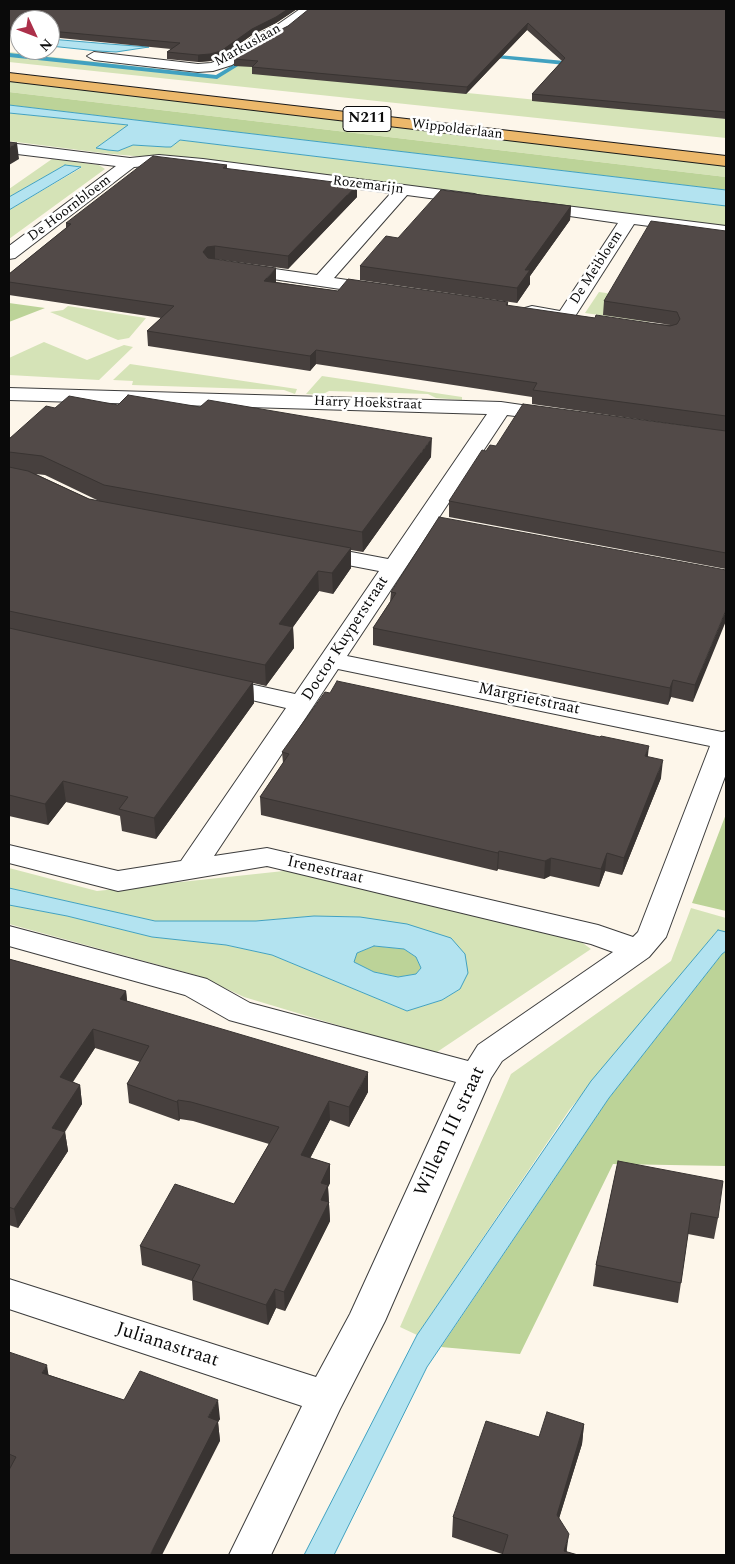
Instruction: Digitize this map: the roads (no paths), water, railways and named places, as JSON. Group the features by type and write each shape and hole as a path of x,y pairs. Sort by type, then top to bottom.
{"main road":[{"name":"Wippolderlaan","path":"9,67 598,131"},
{"name":"Wippolderlaan","path":"9,77 726,161"}],"street":[{"name":"Markuslaan","path":"94,56 198,68 213,67 227,62 258,40 282,28 308,9"},
{"name":"Rozemarijn","path":"9,148 130,164 159,160 203,164 492,202"},
{"name":"De Hoornbloem","path":"9,254 130,164"},
{"path":"321,281 403,190"},
{"path":"520,205 726,231"},
{"name":"De Meibloem","path":"565,317 629,219"},
{"path":"225,267 400,292"},
{"name":"De Meibloem","path":"516,310 584,320"},
{"name":"Harry Hoekstraat","path":"11,397 93,394 501,408 575,418"},
{"name":"Doctor Kuyperstraat","path":"191,869 394,567 434,523 501,408"},
{"path":"296,549 394,567"},
{"name":"Margrietstraat","path":"332,660 726,740"},
{"path":"197,681 303,704"},
{"name":"Willem III straat","path":"250,1555 326,1397 366,1321 476,1075 490,1053 638,950 651,937 726,740"},
{"name":"Irenestraat","path":"9,854 118,881 267,857 598,935 638,950"},
{"path":"9,936 196,987 240,1012 476,1075"},
{"name":"Julianastraat","path":"9,1294 326,1397"}],"water":[{"path":"60,40 149,47 116,52 60,47"},
{"path":"9,105 726,190 726,206 180,140 171,147 133,145 118,151 108,150 96,148 128,125 9,113"},
{"path":"65,165 81,167 9,210 9,197"},
{"path":"9,888 155,921 256,921 314,916 360,917 407,924 451,938 465,954 468,973 460,989 442,1000 407,1011 272,955 226,945 152,937 67,916 9,905","holes":["374,946 404,949 416,957 421,968 416,974 398,977 374,972 354,962 357,953"]},
{"path":"718,930 726,932 726,951 609,1098 427,1367 334,1555 304,1555 417,1335 591,1081"}],"waterway":[{"path":"9,55 217,77 248,58"},
{"path":"487,56 576,64"}]}
